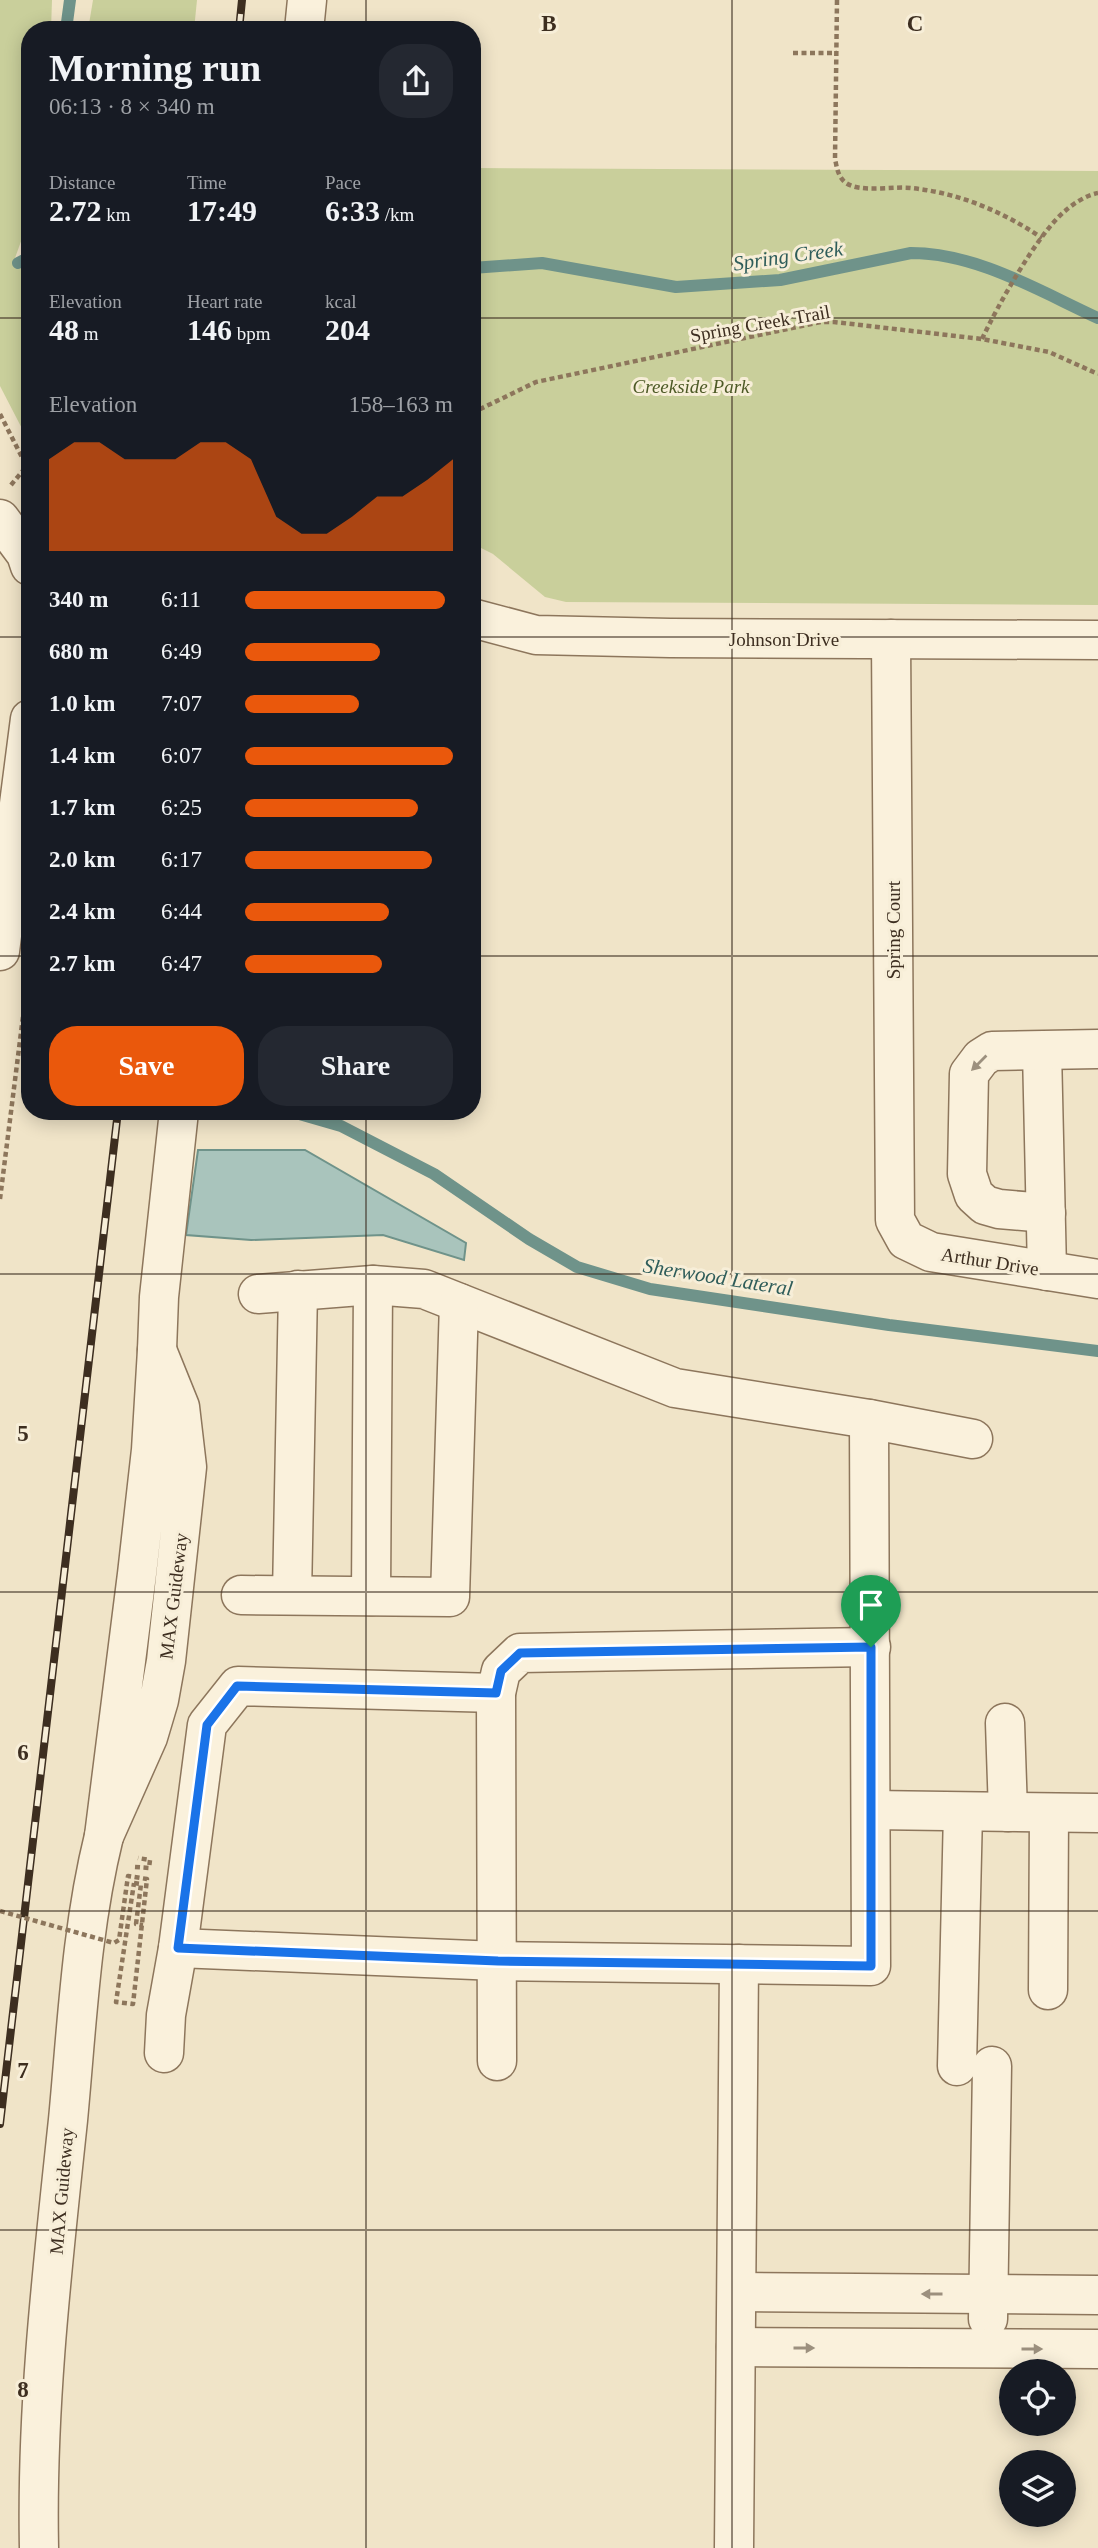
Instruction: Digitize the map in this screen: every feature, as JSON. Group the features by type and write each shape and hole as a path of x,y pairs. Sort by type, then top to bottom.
{"street":[{"path":"305,21 307,0"},
{"path":"0,519 21,547"},
{"name":"Johnson Drive","path":"481,620 536,635 1098,640"},
{"name":"Spring Court","path":"891,639 895,1220"},
{"path":"0,951 21,789"},
{"path":"1046,1213 985,1205 974,1195 967,1174 969,1074 981,1058 992,1051 1098,1049"},
{"path":"1042,1051 1046,1271"},
{"name":"MAX Guideway","path":"39,2548 39,2439 57,2228 88,1918 104,1836 137,1574 150,1450 159,1297 178,1120"},
{"name":"Arthur Drive","path":"895,1220 906,1240 932,1252 1098,1279"},
{"path":"371,1596 373,1285"},
{"path":"258,1294 373,1285 424,1289 675,1388 869,1419 973,1439"},
{"path":"292,1595 299,1290"},
{"path":"241,1595 450,1597 459,1303"},
{"path":"166,1937 498,1961 871,1966 869,1419"},
{"path":"497,2061 496,1693 501,1671 520,1653 871,1647"},
{"path":"164,2053 166,1937 207,1725 237,1686 496,1693"},
{"path":"1004,1723 1008,1812"},
{"path":"872,1810 1098,1814"},
{"path":"963,1812 974,2066 989,2294 988,2349"},
{"path":"1048,1990 1049,1813"},
{"path":"734,2548 739,1964"},
{"path":"737,2292 1098,2295"},
{"path":"736,2347 1098,2349"}],"path":[{"path":"837,0 835,159 838,174 846,183 857,187 908,187 943,192 976,202 1022,224 1042,238"},
{"path":"793,53 837,53"},
{"path":"982,339 992,317 1042,238 1064,211 1098,193"},
{"name":"Spring Creek Trail","path":"481,409 536,382 821,322 982,339 1048,352 1098,374"},
{"path":"0,414 21,455"},
{"path":"0,1199 21,1030"},
{"path":"0,1911 114,1943 119,1940 128,1876 147,1879 133,2004 116,2003 134,1883 141,1884 136,1924 166,1937"}],"green space":[{"path":"0,0 52,0 51,21 21,21 21,241 15,258 21,265 21,427 0,386"},
{"path":"93,0 197,0 195,21 90,21"},
{"name":"Creekside Park","path":"481,168 1098,171 1098,605 566,602 545,597 493,554 481,548"}],"water":[{"path":"198,1150 305,1150 466,1243 464,1260 383,1235 251,1240 186,1235"}],"waterway":[{"name":"Spring Creek","path":"67,21 70,0"},
{"name":"Spring Creek","path":"481,267 542,263 676,287 780,280 911,253 936,255 984,266 1098,318"},
{"name":"Sherwood Lateral","path":"320,1120 341,1126 434,1174 529,1239 577,1267 650,1289 889,1325 1098,1351"}],"railway":[{"path":"240,21 242,0"},
{"path":"0,2124 117,1120"}],"route":[{"path":"871,1647 871,1966 498,1961 178,1948 207,1725 237,1686 496,1693 501,1671 520,1653 871,1647"}]}
